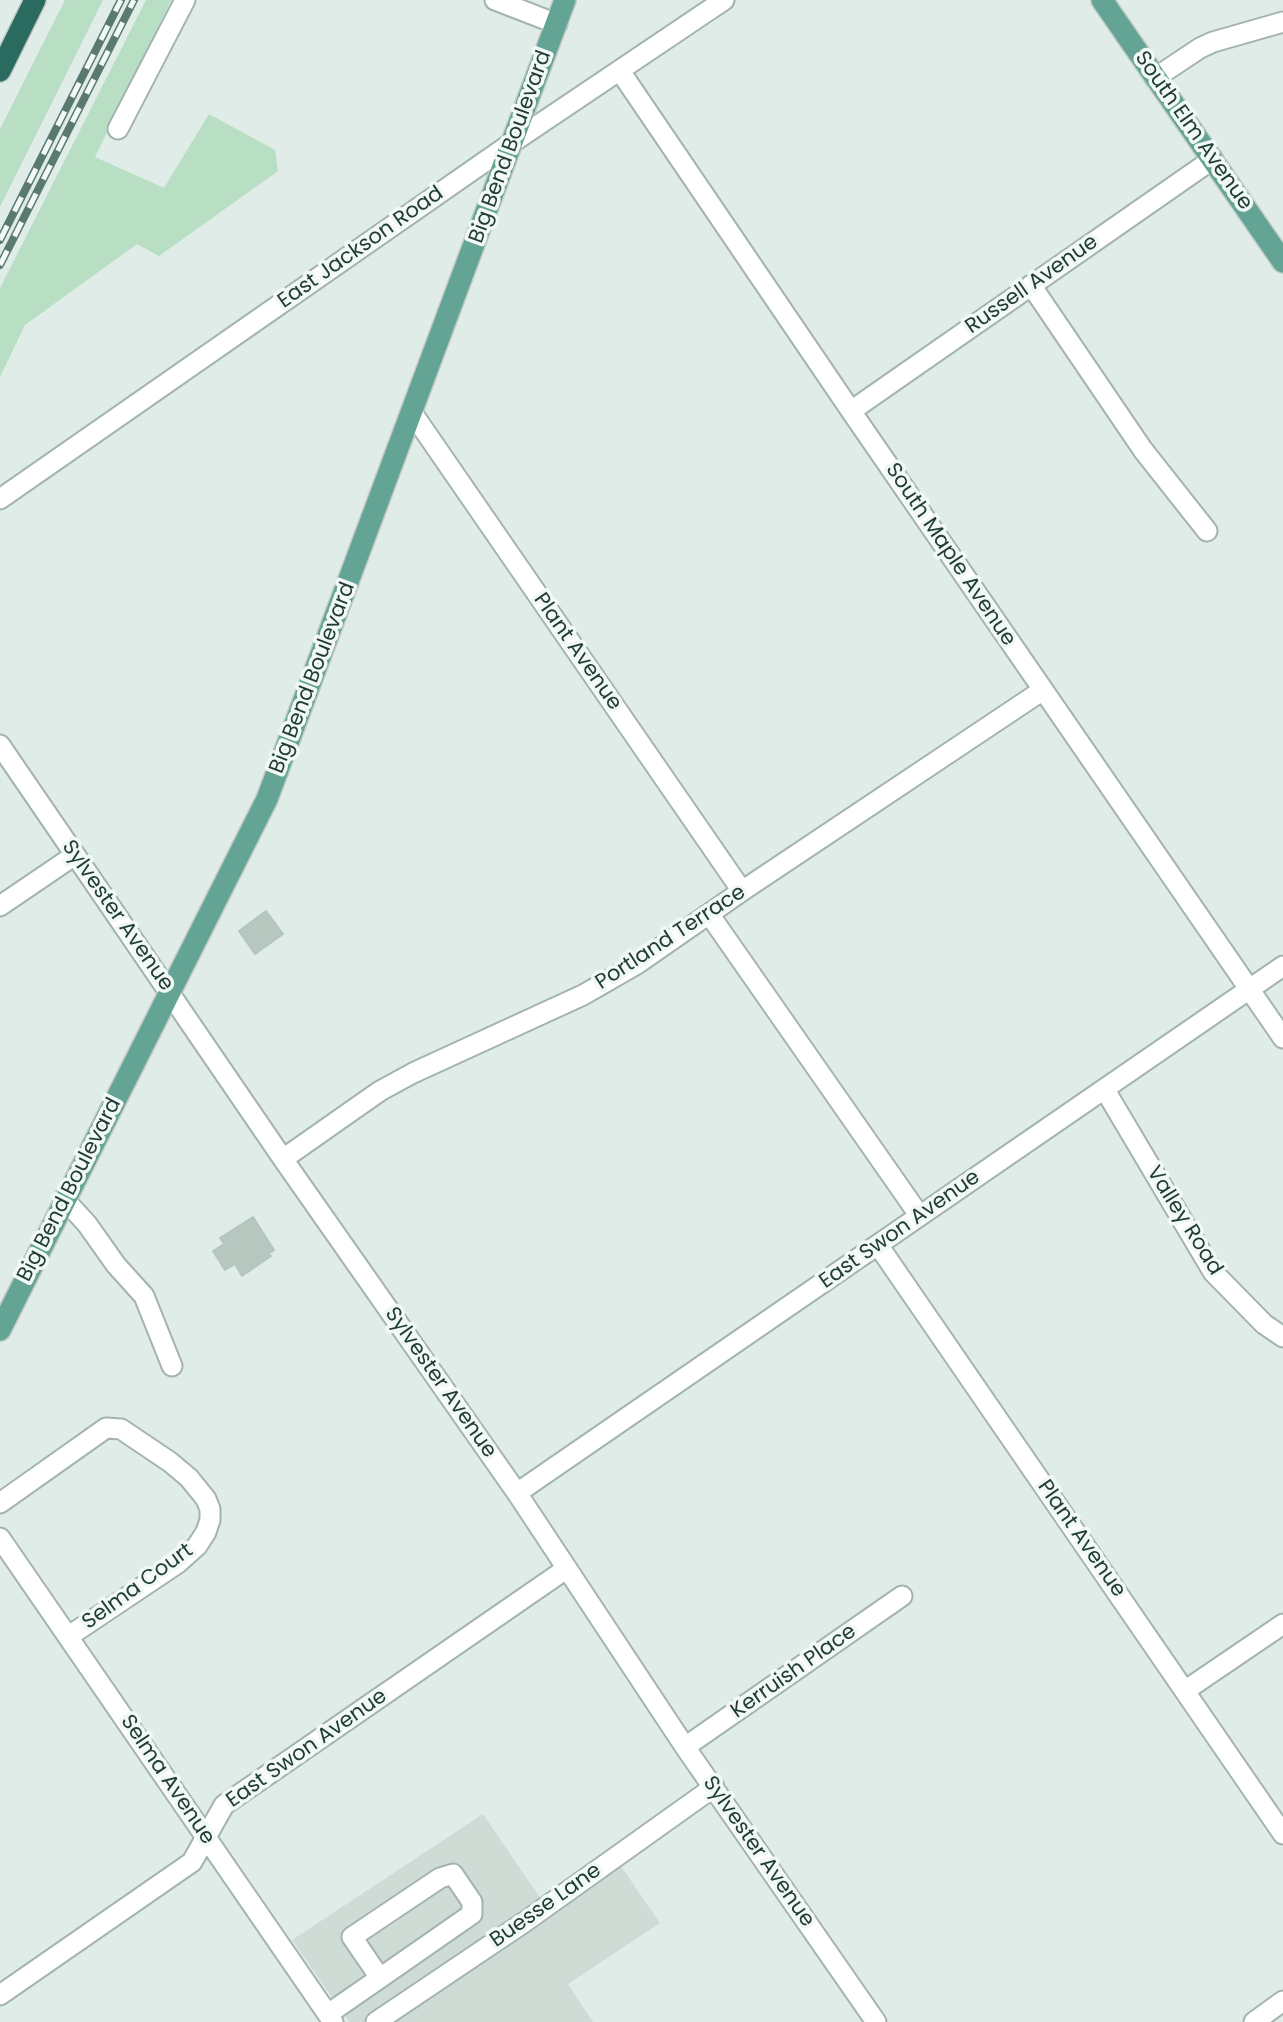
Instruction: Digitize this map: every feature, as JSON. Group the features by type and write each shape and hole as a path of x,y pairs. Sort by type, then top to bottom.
{"highway":[{"path":"0,71 35,0"}],"main road":[{"name":"Big Bend Boulevard","path":"0,1330 267,799 565,0"},
{"name":"South Elm Avenue","path":"1102,0 1283,262"}],"street":[{"path":"118,129 185,0"},
{"path":"495,0 557,24"},
{"name":"East Jackson Road","path":"0,499 513,142 724,0"},
{"path":"1155,78 1213,42 1283,22"},
{"name":"South Maple Avenue","path":"620,71 1283,1038"},
{"name":"Russell Avenue","path":"851,411 1213,159"},
{"path":"1031,285 1143,450 1207,531"},
{"name":"Plant Avenue","path":"412,414 742,891"},
{"name":"Portland Terrace","path":"283,1159 380,1091 413,1073 583,995 637,964 1043,690"},
{"name":"Sylvester Avenue","path":"0,745 283,1159 517,1493 685,1747 876,2022"},
{"path":"0,906 75,855"},
{"path":"709,914 919,1215"},
{"name":"East Swon Avenue","path":"517,1493 1283,966"},
{"name":"Valley Road","path":"1105,1090 1213,1272 1264,1324 1283,1337"},
{"path":"64,1199 144,1296 172,1366"},
{"name":"Plant Avenue","path":"878,1245 1283,1835"},
{"name":"Selma Court","path":"0,1503 106,1428 121,1430 170,1462 189,1478 206,1499 210,1520 197,1546 178,1563 69,1636"},
{"name":"Selma Avenue","path":"0,1538 330,2018"},
{"name":"East Swon Avenue","path":"0,1995 192,1862 224,1805 566,1569"},
{"name":"Kerruish Place","path":"685,1747 902,1596"},
{"path":"1186,1690 1283,1624"},
{"name":"Buesse Lane","path":"376,2022 526,1921 714,1787"},
{"path":"330,2018 380,1978 472,1914 472,1902 453,1874 440,1878 352,1937 380,1978"},
{"path":"1263,2019 1283,2001"}],"shaded area":[{"path":"483,1814 547,1908 618,1862 660,1923 568,1984 593,2022 349,2022 292,1940"}],"green space":[{"path":"65,0 103,0 0,207 0,129"},
{"path":"146,0 171,0 95,157 164,188 209,114 275,150 278,171 159,256 137,244 25,325 0,377 0,288"}],"building":[{"path":"266,911 283,934 255,954 239,931"},
{"path":"253,1217 274,1250 268,1254 271,1256 242,1276 235,1264 225,1270 213,1251 224,1244 220,1238"}],"railway":[{"path":"0,240 121,0"},
{"path":"0,265 134,0"}]}
